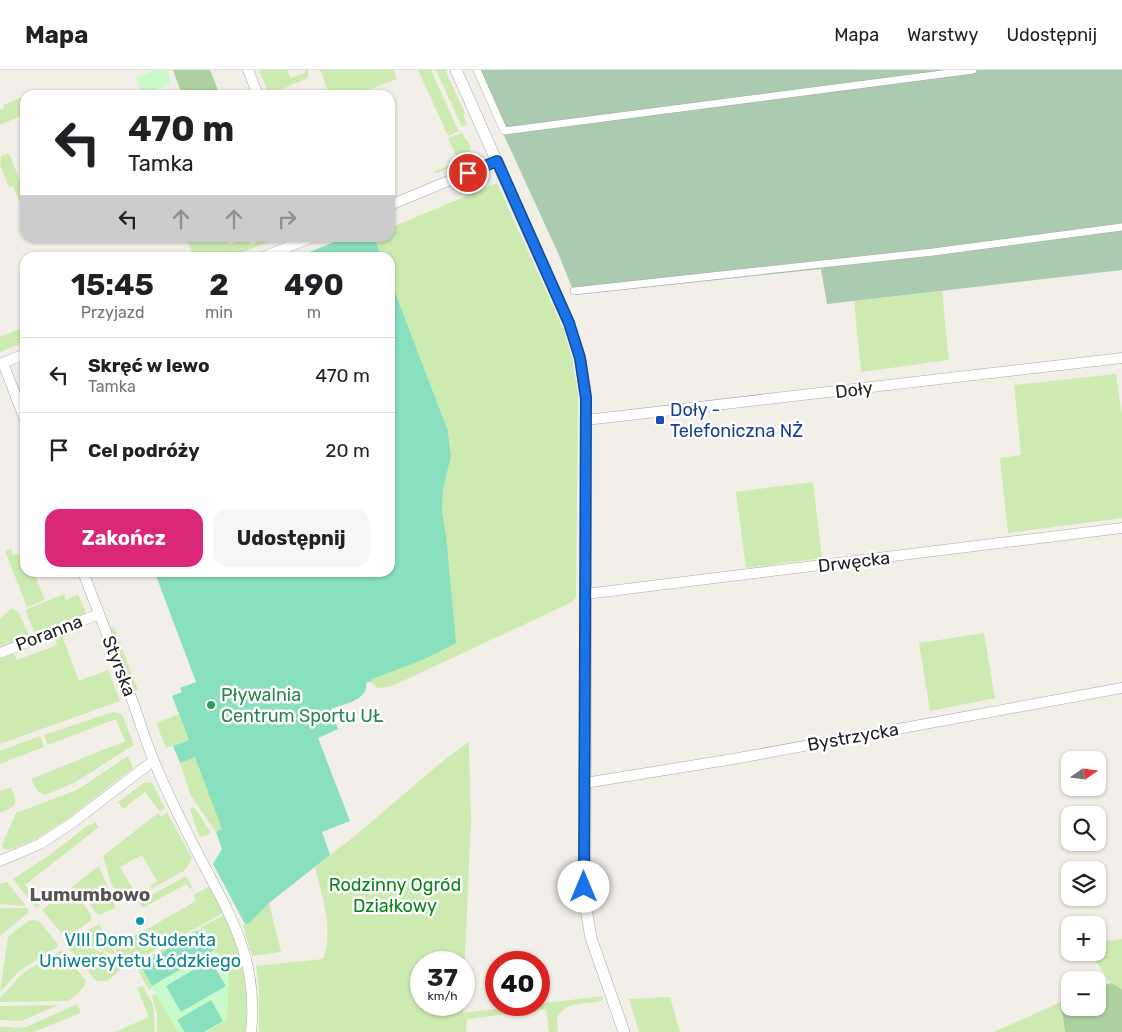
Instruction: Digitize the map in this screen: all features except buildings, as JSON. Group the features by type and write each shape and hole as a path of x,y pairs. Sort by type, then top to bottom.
{"street":[{"path":"248,70 256,90"},
{"path":"456,70 574,336 584,377 586,420 584,783 586,914 591,938 624,1032"},
{"path":"476,70 504,131 973,70"},
{"path":"395,203 497,161"},
{"path":"574,291 933,252 1122,227"},
{"path":"276,252 300,242"},
{"path":"20,356 2,364 20,408"},
{"name":"Doły","path":"586,420 1122,358"},
{"name":"Drwęcka","path":"586,594 1122,528"},
{"name":"Styrska","path":"85,577 153,760 243,945 251,979 251,1032"},
{"name":"Poranna","path":"0,653 99,614"},
{"name":"Bystrzycka","path":"584,783 742,757 1122,688"},
{"path":"0,861 40,844 72,823 153,760"}],"green space":[{"path":"156,70 166,70 171,83 153,90 141,90 136,77"},
{"path":"173,70 210,70 218,90 180,90"},
{"path":"259,70 287,70 291,78 308,70 308,78 279,90 267,90"},
{"path":"320,70 393,70 397,79 368,90 328,90"},
{"path":"418,70 431,70 460,131 448,136"},
{"path":"436,70 445,70 465,113 463,114 467,124 462,127"},
{"path":"474,70 1122,70 1122,270 827,304 821,269 575,295 558,253"},
{"path":"20,98 20,116 0,125 0,110 4,109 3,105"},
{"path":"462,133 471,147 469,149 472,157 438,173 433,172 459,162 448,138"},
{"path":"9,153 20,181 20,203 13,186 9,187 0,165 1,156"},
{"path":"497,183 564,330 573,362 578,395 576,598 570,603 390,687 378,688 372,684 371,679 425,659 446,535 442,511 443,490 451,456 448,431 395,292 395,252 315,252 336,242 395,242 395,226"},
{"path":"188,242 228,242 229,245 236,242 250,242 251,245 257,242 268,242 243,252 192,252"},
{"path":"334,242 376,242 380,252 309,252"},
{"path":"942,291 949,360 861,372 854,301"},
{"path":"395,292 448,431 451,456 443,490 442,511 456,643 425,659 372,679 372,681 366,683 366,689 359,697 331,709 338,729 318,738 350,821 322,832 330,855 269,903 250,923 245,924 213,864 222,849 216,832 222,829 195,757 180,763 173,746 189,740 172,696 182,692 180,688 196,682 157,577 395,577"},
{"path":"20,329 20,344 0,352 0,337"},
{"path":"1116,374 1122,416 1122,518 1008,533 1000,458 1021,455 1014,385"},
{"path":"813,482 822,558 746,568 736,492"},
{"path":"11,549 13,555 18,553 20,558 20,577 36,577 45,600 27,607 5,551"},
{"path":"64,594 66,600 78,594 86,613 35,633 25,610"},
{"path":"12,608 19,613 29,635 0,646 0,619"},
{"path":"114,627 138,690 134,691 110,628"},
{"path":"64,632 66,637 63,638 79,681 108,670 120,701 0,744 0,657 12,653 17,660 57,645 56,635"},
{"path":"984,633 995,698 930,711 919,643"},
{"path":"113,712 122,714 134,745 74,783 45,795 38,792 31,779 125,741 116,719 48,745 44,735"},
{"path":"179,714 189,740 166,748 156,723"},
{"path":"40,736 44,747 0,764 0,751"},
{"name":"Rodzinny Ogród Działkowy","path":"469,742 471,820 465,951 410,951 410,1016 475,1016 475,1012 485,1010 485,1016 491,1016 467,1019 466,1032 259,1032 259,989 256,966 323,959 326,947 327,924 324,901 315,867 356,835 444,760"},
{"path":"128,756 133,768 67,819 36,839 9,850 3,848 2,845 16,813 77,790"},
{"path":"195,756 223,829 216,832 191,796 180,763"},
{"path":"145,782 152,783 165,808 160,812 145,792 123,809 118,802"},
{"path":"11,787 15,797 15,804 0,813 0,791"},
{"path":"193,807 211,833 199,836 190,809"},
{"path":"167,812 192,858 184,871 151,889 150,886 157,881 142,855 120,867 136,894 130,901 120,901 111,883 103,856 158,813 161,817"},
{"path":"95,822 99,827 25,885 40,905 36,908 13,879"},
{"path":"99,866 115,908 100,915 96,913 88,901 84,904 91,915 91,921 69,935 63,935 42,910"},
{"path":"184,877 187,878 193,888 190,889 186,884 143,908 139,902"},
{"path":"7,882 26,906 0,904 0,884"},
{"path":"209,887 223,913 134,962 119,956 114,946 196,901 193,895"},
{"path":"269,903 281,952 252,956 243,926"},
{"path":"0,908 28,908 28,913 0,936"},
{"path":"224,915 236,944 243,972 246,1001 245,1032 204,1032 203,928 199,928"},
{"path":"35,920 40,922 59,946 19,971 0,992 8,937 28,921"},
{"path":"99,924 116,955 73,939"},
{"path":"204,928 229,976 227,1020 207,1032 178,1032 139,965"},
{"path":"197,929 198,931 149,990 135,965"},
{"path":"202,929 214,950 152,986 140,965"},
{"path":"1122,939 1122,989 1111,983 1106,976 1106,971 1103,971 1096,961 1106,961 1106,941"},
{"path":"70,940 117,958 123,968 107,981 96,981 69,949 68,944"},
{"path":"62,950 86,981 84,987 76,995 68,1001 0,1002 0,998 23,973"},
{"path":"210,960 226,986 181,1012 166,986"},
{"path":"1111,983 1122,989 1122,1032 1065,1032 1063,1016 1106,1016 1106,985"},
{"path":"143,986 153,1005 155,1032 115,1032 149,1017 137,988"},
{"path":"164,989 185,1032 157,1032 157,1014 152,996"},
{"name":"Rodzinny Ogród Działkowy","path":"603,996 603,1000 597,1002 577,1004 565,1008 557,1019 558,1032 549,1032 547,1016 550,1016 550,1002"},
{"path":"670,997 680,1032 639,1032 629,999"},
{"path":"211,1000 223,1021 204,1032 185,1032 177,1020"},
{"path":"1061,1002 1061,1016 1063,1016 1065,1032 994,1032"},
{"path":"77,1004 81,1013 34,1032 0,1032 0,1026 26,1027"},
{"path":"59,1005 21,1021 0,1020 0,1006"}],"place":[{"name":"Doły - Telefoniczna NŻ","path":"660,420"},
{"name":"Pływalnia Centrum Sportu UŁ","path":"211,705"},
{"name":"VIII Dom Studenta Uniwersytetu Łódzkiego","path":"140,921"}],"district":[{"name":"Lumumbowo","path":"90,894"}],"route":[{"path":"468,173 497,161 569,323 582,367 586,398 584,887"}]}
